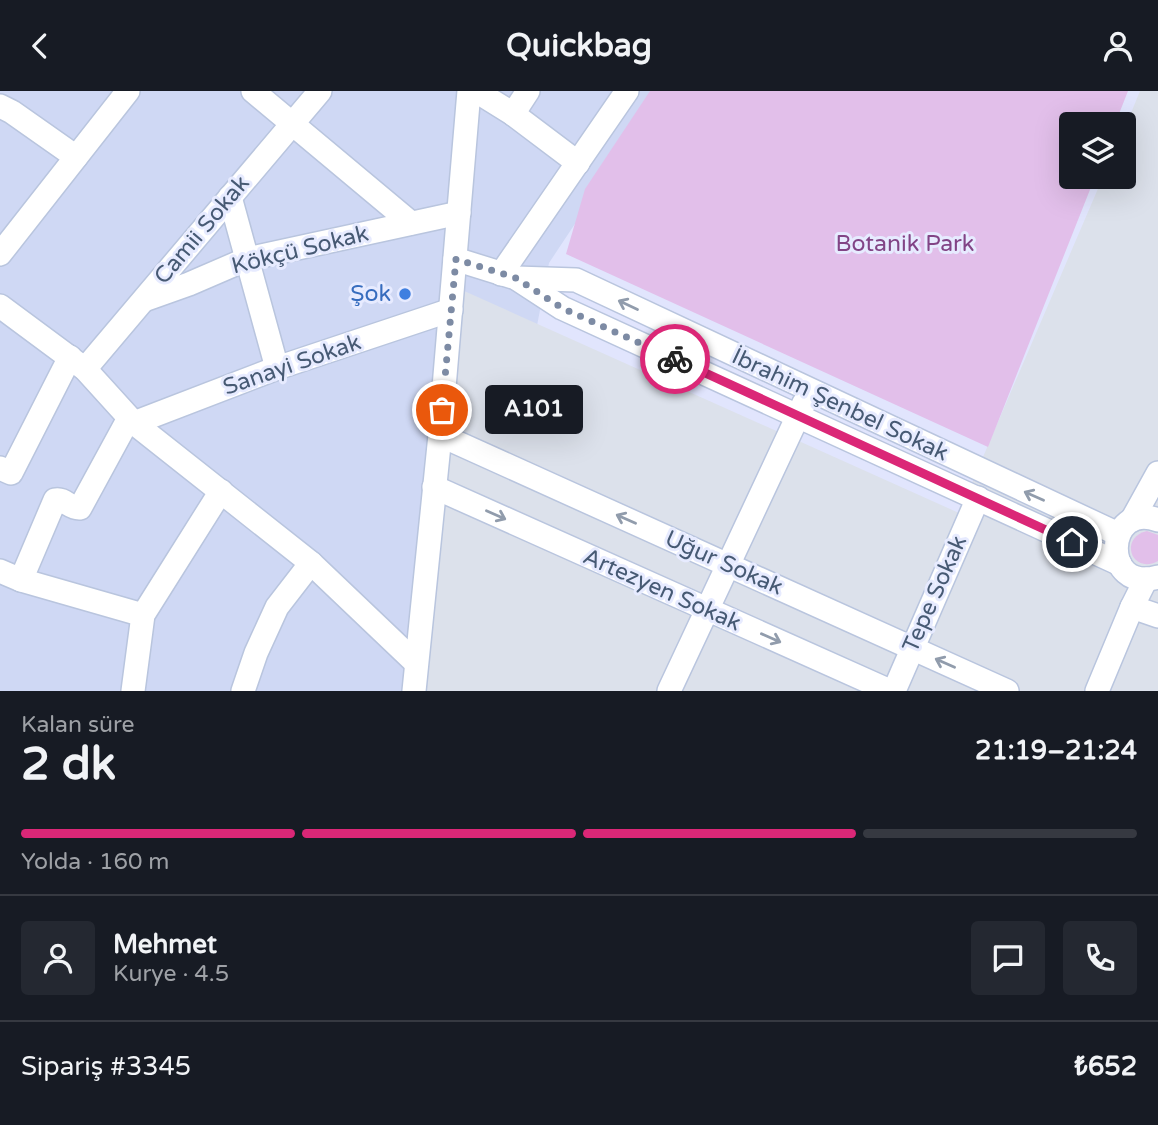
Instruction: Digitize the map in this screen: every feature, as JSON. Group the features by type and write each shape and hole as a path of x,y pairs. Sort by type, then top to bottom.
{"street":[{"path":"0,254 128,91"},
{"path":"253,91 411,223"},
{"name":"Camii Sokak","path":"0,468 11,473 78,363 144,300 320,91"},
{"path":"414,691 440,435 469,91"},
{"path":"476,91 513,114 578,163"},
{"path":"513,114 528,91"},
{"path":"456,259 509,276 578,163 627,91"},
{"path":"0,106 12,111 76,157"},
{"path":"230,197 277,368"},
{"name":"Kökçü Sokak","path":"144,300 247,259 459,213"},
{"name":"İbrahim Şenbel Sokak","path":"509,276 576,280 810,391 1125,527"},
{"name":"İbrahim Şenbel Sokak","path":"509,276 562,308 1120,564 1126,572 1136,577 1152,578"},
{"path":"0,306 78,363 131,420 312,563 416,663"},
{"name":"Sanayi Sokak","path":"131,420 451,310"},
{"path":"669,691 810,391"},
{"path":"131,420 80,509 75,509 61,500 55,501 11,575 143,615"},
{"name":"Uğur Sokak","path":"440,435 1007,691"},
{"path":"1120,564 1115,544 1158,473"},
{"name":"Artezyen Sokak","path":"434,487 892,691"},
{"path":"133,691 143,615 221,491"},
{"name":"Tepe Sokak","path":"892,691 978,498"},
{"path":"1125,527 1144,517 1158,520"},
{"path":"243,691 256,653 277,607 312,563"},
{"path":"1097,691 1132,607 1152,578"},
{"path":"1132,607 1158,616"}],"shaded area":[{"path":"0,91 663,91 549,263 467,691 0,691"},
{"path":"1140,91 1158,91 1158,691 413,691 462,290 959,513 1098,189 1136,189 1136,112 1131,112"}],"green space":[{"name":"Botanik Park","path":"650,91 1128,91 1120,112 1059,112 1059,189 1090,189 988,447 566,254 585,189"},
{"path":"1147,531 1158,535 1158,561 1149,564 1135,560 1131,547 1138,535"}],"way so far":[{"path":"442,410 456,259 516,278 562,308 675,359"}],"place":[{"name":"Şok","path":"405,294"},
{"name":"A101","path":"442,410"}],"route":[{"path":"675,359 1072,542"}]}
